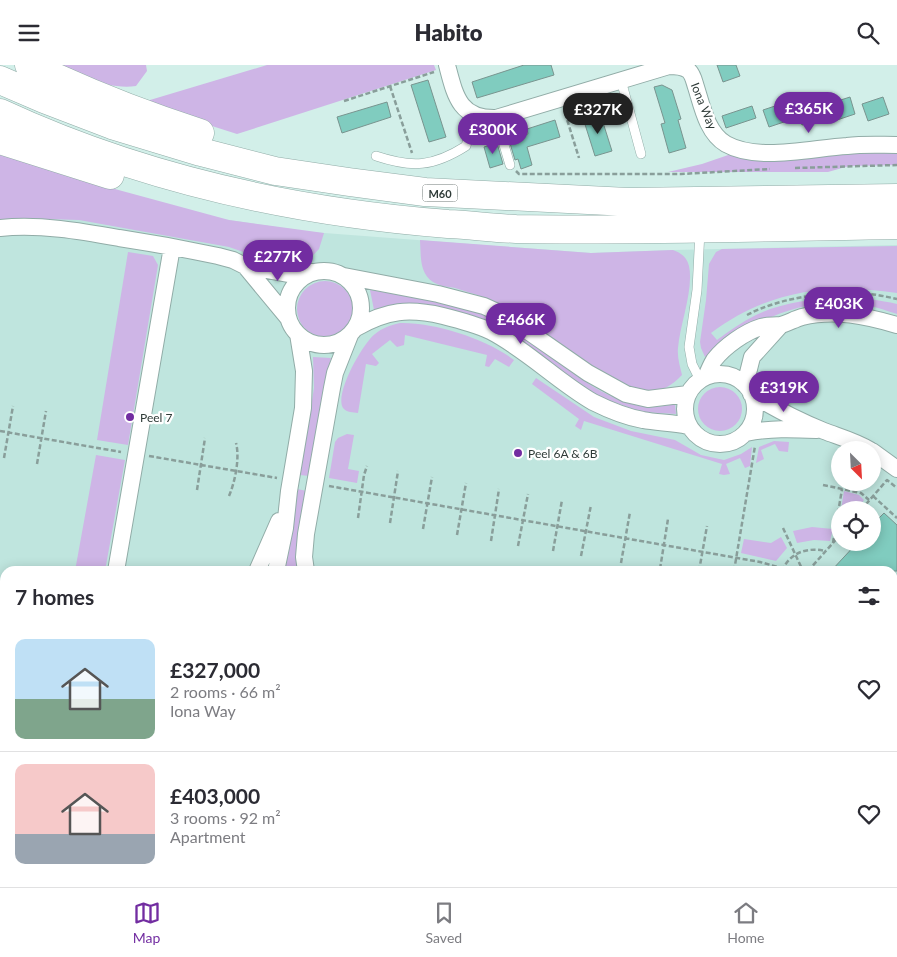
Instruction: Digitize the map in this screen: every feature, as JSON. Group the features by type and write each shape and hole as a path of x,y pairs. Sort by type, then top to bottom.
{"highway":[{"name":"M60","path":"29,65 123,107 214,137 268,153 370,175 424,192"},
{"name":"M60","path":"0,80 112,125 201,152 275,171 424,192 628,202 897,198"},
{"path":"0,113 62,139 123,161 254,196 406,221 514,229 897,225"},
{"path":"0,141 116,177 162,189 209,197 324,209"}],"street":[{"path":"447,66 456,95 463,109 474,115"},
{"name":"Iona Way","path":"474,115 484,118 496,118 669,66 680,66 691,68 707,119 714,133 724,143 739,150 768,153 849,145 897,145"},
{"path":"0,229 46,227 79,231 218,255 245,266 288,275 328,271 344,276 438,294 484,306 506,316 588,373 631,396 658,399 688,394"},
{"path":"117,566 172,247"},
{"path":"245,266 288,318 298,334 307,341 324,345 341,342 353,332 378,317 394,312 405,311 437,315 468,322 505,340 574,390 614,412 644,420 688,426"},
{"path":"288,318 287,307 291,291 302,278 312,272"},
{"path":"306,566 305,545 335,373 361,317 361,299 353,284 344,276"},
{"path":"853,441 841,435 824,431 782,429 762,430 751,439 737,440 727,444 715,444 700,438 688,426 685,404 688,394 703,379 714,361 740,338 762,327 781,325 802,317 826,313 850,314 897,325"},
{"path":"751,439 754,404 748,389 752,357 781,325"},
{"path":"277,566 304,407 304,371 298,334"},
{"path":"703,379 716,375 727,375 737,379 776,409 824,431"},
{"path":"881,462 892,475"},
{"path":"259,566 276,528 290,486"}],"lane":[{"path":"621,80 641,154"},
{"path":"376,156 397,163 416,165 454,153 466,146 474,115"},
{"path":"496,118 510,165"},
{"path":"700,228 697,289 689,347 692,364 703,379"}],"path":[{"path":"344,101 447,66"},
{"path":"390,86 416,165"},
{"path":"560,100 579,158"},
{"path":"510,165 519,174 681,174 776,169"},
{"path":"794,168 897,165"},
{"path":"4,458 13,406"},
{"path":"37,464 46,411"},
{"path":"0,431 235,471 290,486"},
{"path":"197,490 205,438"},
{"path":"735,566 751,439"},
{"path":"229,496 232,489 238,452 236,443"},
{"path":"358,518 367,466"},
{"path":"390,523 398,471"},
{"path":"852,491 861,493 869,500 892,475"},
{"path":"422,529 432,477"},
{"path":"457,535 466,483"},
{"path":"315,484 626,538 736,558 767,566"},
{"path":"822,485 831,487"},
{"path":"491,541 499,489"},
{"path":"518,545 528,494"},
{"path":"873,496 897,518"},
{"path":"553,551 562,500"},
{"path":"581,556 591,505"},
{"path":"621,563 630,512"},
{"path":"660,566 668,519"},
{"path":"700,566 707,526"},
{"path":"783,527 801,566"},
{"path":"812,566 831,545"},
{"path":"784,566 796,553 811,549 826,551"}],"shaded area":[{"path":"53,65 146,65 147,71 136,86 125,87 93,81"},
{"path":"267,65 434,65 436,70 237,134 140,103"},
{"path":"897,149 897,165 849,166 828,172 668,172 702,164 737,152"},
{"path":"0,153 67,176 229,220 324,233 319,249 305,264 275,263 229,247 79,220 15,218 0,220"},
{"path":"0,197 229,220 311,232 591,253 897,245 897,566 0,566"},
{"path":"420,240 591,253 673,250 679,253 687,260 690,275 690,285 678,348 682,375 666,388 651,391 629,387 612,380 509,308 483,297 433,282 428,278 423,269"},
{"path":"897,246 897,293 847,289 800,293 755,307 711,333 717,340 756,315 789,304 825,299 862,299 897,304 897,314 875,307 845,303 802,307 761,321 705,357 700,342 709,264 716,252 722,249"},
{"path":"128,252 153,256 158,265 128,445 97,440"},
{"path":"319,281 331,281 345,289 353,303 351,320 345,329 331,337 319,337 309,332 302,325 297,315 297,303 302,293 309,286"},
{"path":"370,290 440,301 481,313 522,336 583,380 603,392 624,402 645,407 675,404 676,414 642,412 602,398 520,340 385,307 374,310"},
{"path":"400,323 428,325 460,333 490,345 514,360 509,367 495,359 489,367 485,366 487,355 405,335 404,345 397,347 390,340 372,354 379,363 376,366 366,364 358,413 346,411 341,401 346,381 357,358 375,334 387,327"},
{"path":"313,357 331,358 323,391 309,476 300,475 314,388"},
{"path":"536,378 594,417 631,431 675,440 701,455 724,460 741,454 752,447 750,466 745,468 740,458 726,464 730,474 719,474 722,464 584,421 581,430 575,426 579,419 532,384"},
{"path":"716,387 724,387 736,393 742,409 736,425 724,431 716,431 704,425 698,413 698,405 704,393"},
{"path":"347,434 354,435 348,469 359,471 357,483 329,478 335,442 338,438"},
{"path":"774,441 789,442 788,452 779,451 775,444 761,450 764,459 756,463 759,447"},
{"path":"96,455 125,460 106,566 76,566"},
{"path":"297,489 307,491 296,566 284,566"},
{"path":"844,491 859,495 864,500 863,501 842,501"},
{"path":"812,527 831,529 831,537 830,541 814,540 797,543 793,531"},
{"path":"781,537 787,548 776,561 741,553 744,539 771,543"}],"building":[{"path":"524,65 551,65 554,75 477,98 472,82"},
{"path":"717,65 736,65 740,76 723,82"},
{"path":"428,80 446,137 429,142 411,85"},
{"path":"662,85 672,90 681,119 678,120 686,148 669,153 661,124 665,123 654,87"},
{"path":"850,97 855,114 834,121 833,115 802,125 796,109 817,102 819,107"},
{"path":"883,97 889,114 868,121 862,104"},
{"path":"387,102 391,117 342,133 337,117"},
{"path":"784,103 790,120 769,127 763,110"},
{"path":"752,106 756,118 726,128 722,116"},
{"path":"600,113 612,151 595,156 583,118"},
{"path":"555,120 560,137 527,147 532,165 521,169 518,159 515,160 509,140 528,134 527,129"},
{"path":"497,143 503,164 490,168 484,147"},
{"path":"884,513 897,525 897,566 836,566 850,551 881,551 881,516"}],"place":[{"name":"Peel 7","path":"130,417"},
{"name":"Peel 6A & 6B","path":"518,453"}]}
